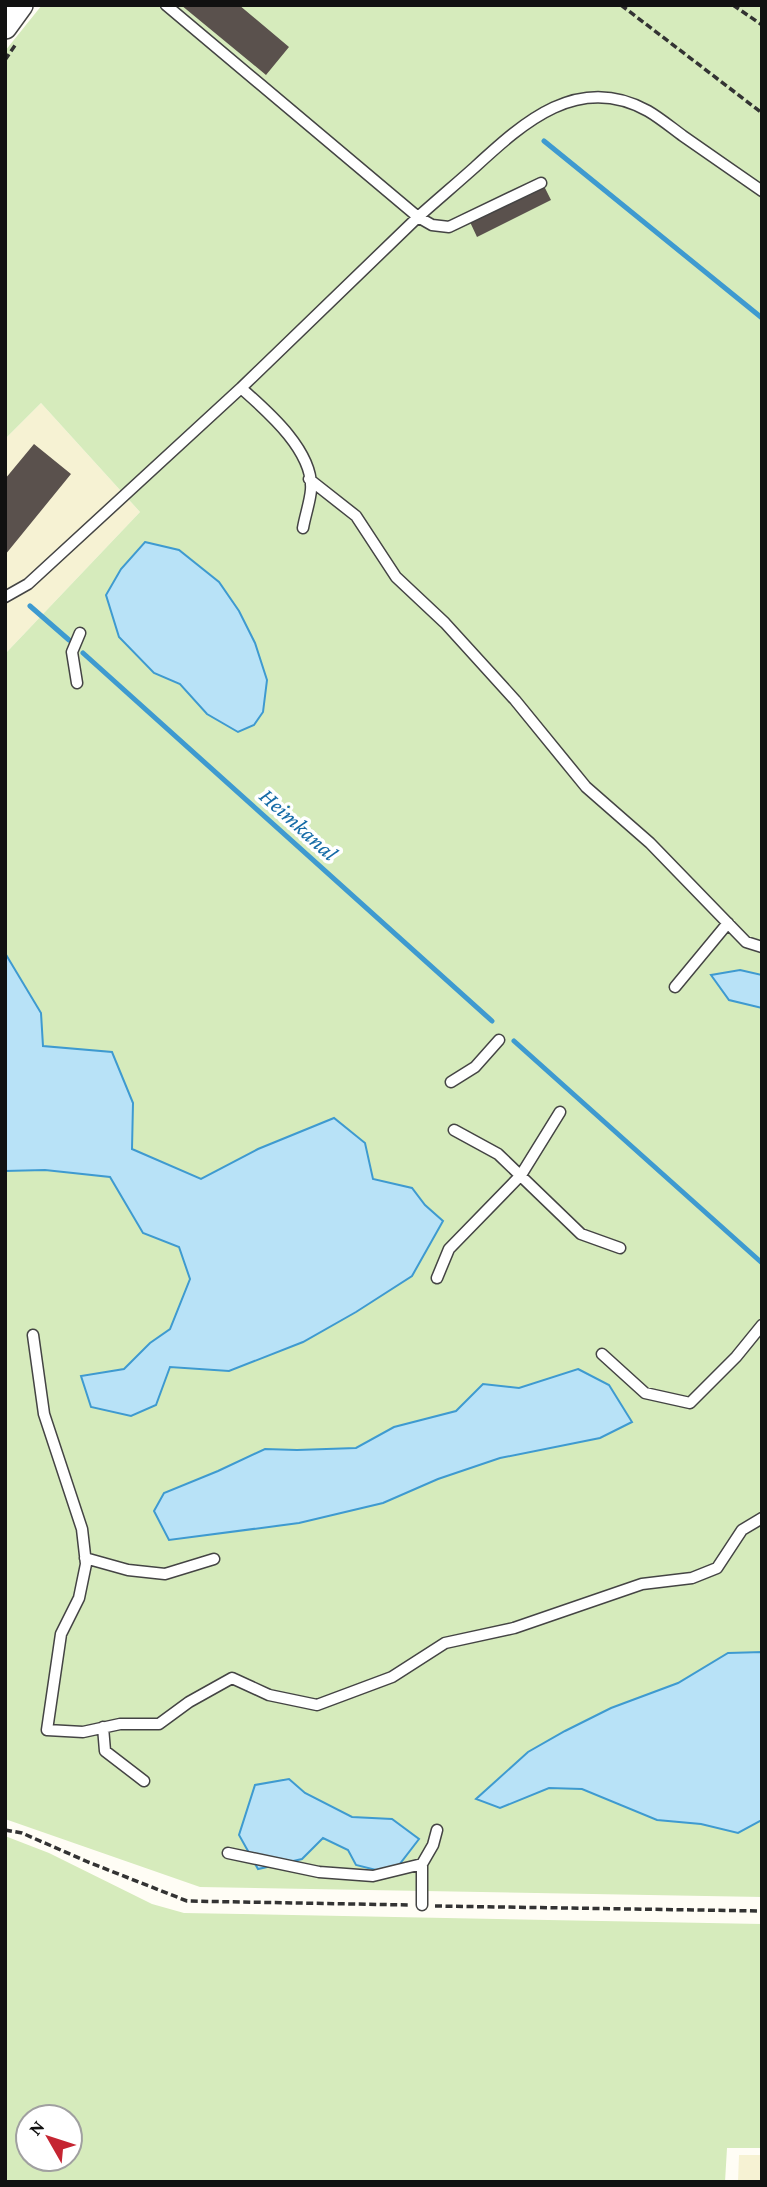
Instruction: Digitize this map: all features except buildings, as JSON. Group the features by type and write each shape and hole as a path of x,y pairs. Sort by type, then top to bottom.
{"street":[{"path":"5,27 21,5"}],"lane":[{"path":"166,5 418,217 432,225 449,227 541,183"},
{"path":"5,597 28,584 241,388 418,217 516,130 541,113 565,102 606,98 624,101 648,111 762,191"},
{"path":"241,388 282,425 306,462 312,488 303,528"},
{"path":"309,479 356,516 396,577 444,623 515,699 586,787 650,843 746,942 762,947"},
{"path":"77,683 72,652 80,633"},
{"path":"675,987 727,923"},
{"path":"452,1082 475,1067 499,1040"},
{"path":"437,1278 449,1249 520,1176 560,1112"},
{"path":"454,1130 498,1154 581,1234 620,1248"},
{"path":"602,1354 645,1393 690,1403 736,1357 762,1325"},
{"path":"33,1335 44,1414 82,1529 86,1564 79,1598 61,1634 47,1730 83,1732 120,1724 159,1724 189,1702 232,1678 270,1695 317,1705 392,1677 444,1643 514,1628 642,1584 692,1578 717,1568 742,1530 762,1518"},
{"path":"85,1558 128,1570 165,1574 214,1559"},
{"path":"103,1727 104,1752 144,1781"},
{"path":"422,1905 422,1864 433,1845 437,1830"},
{"path":"228,1853 319,1872 373,1876 422,1864"}],"path":[{"path":"621,5 762,113"},
{"path":"733,5 762,25"},
{"path":"5,1830 22,1833 187,1901 762,1911"}],"shaded area":[{"path":"41,403 140,512 5,654 5,439"},
{"path":"739,2155 762,2155 762,2182 738,2182"}],"green space":[{"path":"42,5 762,5 762,1897 200,1887 5,1819 5,654 140,512 41,403 5,439 5,51"},
{"path":"5,1836 49,1853 152,1904 184,1913 762,1924 762,2148 727,2148 725,2182 5,2182"}],"water":[{"path":"145,542 179,550 219,582 239,611 255,643 267,680 263,712 254,725 238,732 207,714 180,684 154,673 119,637 106,595 121,569"},
{"path":"5,953 41,1013 43,1046 112,1052 133,1103 132,1149 201,1179 258,1149 334,1118 365,1143 373,1179 412,1188 425,1205 443,1221 412,1276 303,1342 229,1371 170,1367 156,1405 131,1416 91,1407 81,1376 124,1369 150,1343 170,1329 190,1279 179,1247 143,1233 110,1177 45,1170 5,1171"},
{"path":"740,970 762,975 762,1008 729,1000 711,975"},
{"path":"578,1369 609,1385 632,1422 600,1438 500,1458 438,1479 383,1503 299,1523 169,1540 154,1511 164,1493 265,1449 356,1448 394,1427 456,1411 483,1384 519,1388"},
{"path":"762,1652 762,1820 738,1833 701,1824 657,1820 582,1789 549,1788 500,1808 476,1799 528,1752 565,1731 611,1708 678,1683 728,1653"},
{"path":"289,1779 305,1793 352,1817 392,1819 419,1839 392,1874 356,1865 348,1850 323,1838 302,1859 258,1869 239,1835 255,1785"}],"waterway":[{"path":"544,141 762,318"},
{"name":"Heimkanal","path":"30,606 69,640"},
{"name":"Heimkanal","path":"83,653 492,1021"},
{"name":"Heimkanal","path":"514,1041 762,1263"}]}
